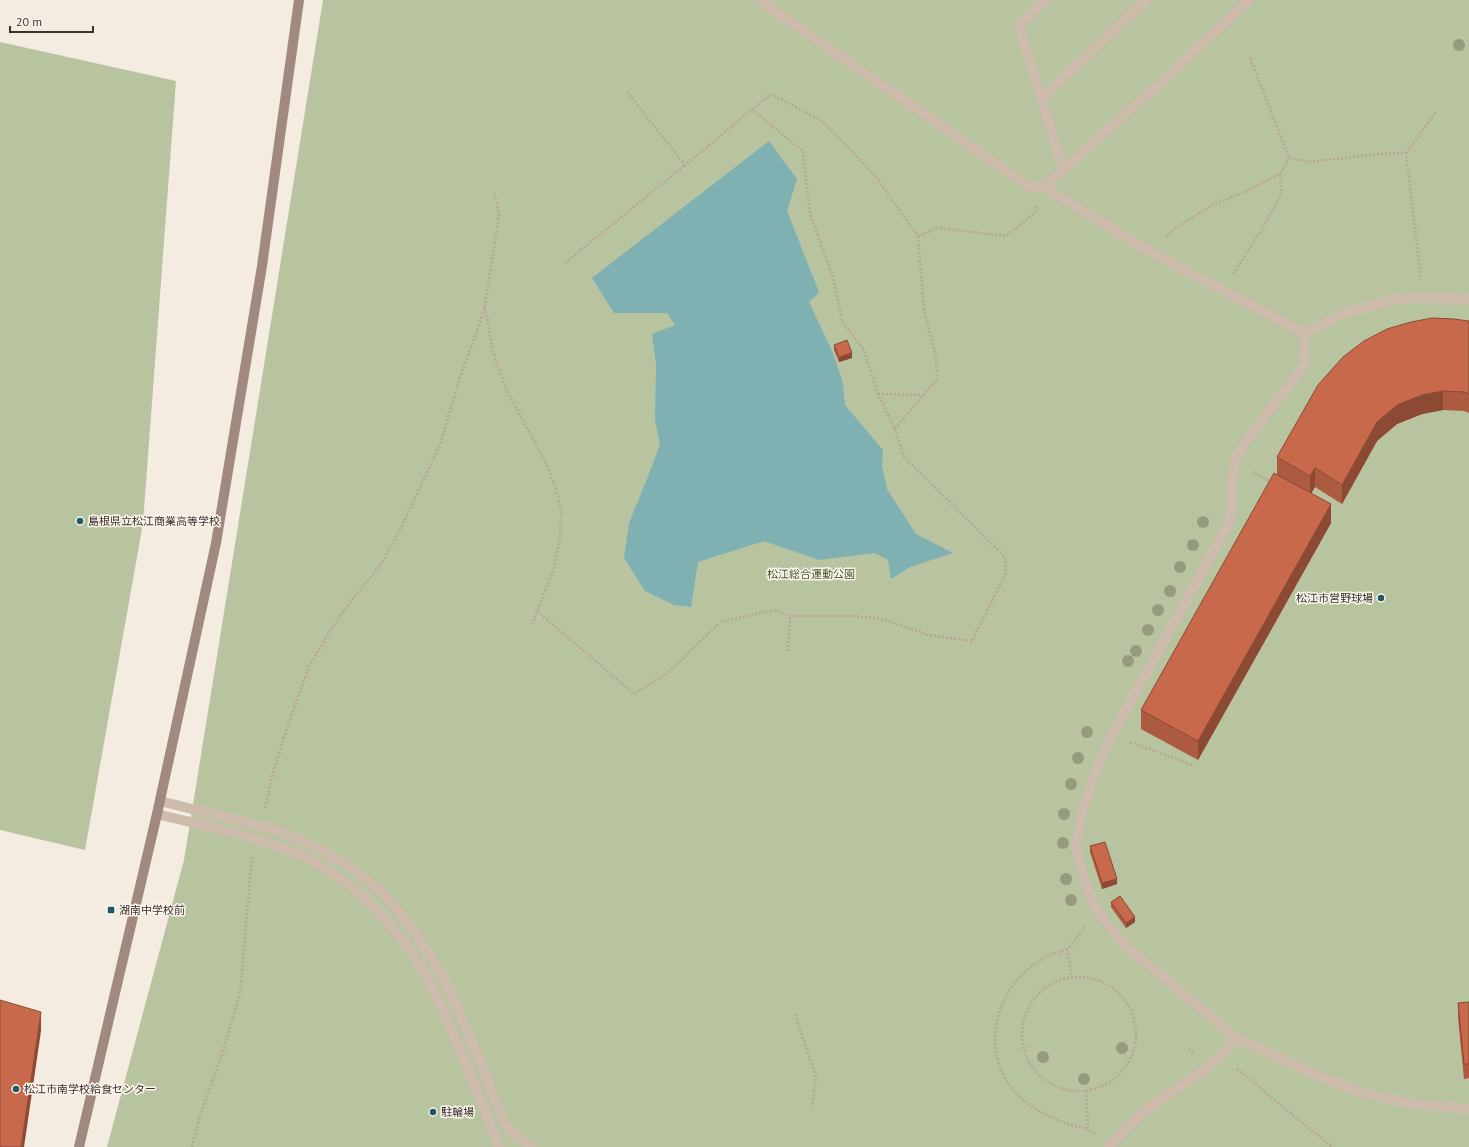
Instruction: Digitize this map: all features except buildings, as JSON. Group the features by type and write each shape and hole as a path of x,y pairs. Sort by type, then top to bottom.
{"street":[{"path":"79,1147 160,801 216,543 262,266 299,0"}],"lane":[{"path":"759,0 1030,188 1044,187 1152,252 1223,291 1305,333"},
{"path":"1046,0 1019,26 1063,169"},
{"path":"1041,99 1146,0"},
{"path":"1044,187 1169,75 1249,0"},
{"path":"1305,333 1342,314 1396,300 1424,297 1469,299"},
{"path":"1305,333 1304,365 1241,448 1235,462 1232,483 1232,505 1229,523 1112,735 1095,773 1082,812 1076,847 1084,880 1097,911 1125,946 1235,1037 1316,1075 1362,1093 1414,1104 1469,1109"},
{"path":"160,801 273,829 299,839 342,861 379,890 412,928 446,982 504,1122 512,1132 532,1147"},
{"path":"157,814 253,837 301,856 342,880 367,900 384,918 416,960 427,978 462,1055 500,1147"},
{"path":"1110,1147 1147,1109 1205,1069 1221,1056 1235,1037"}],"path":[{"path":"1250,58 1289,158"},
{"path":"627,92 685,165"},
{"path":"565,263 770,94 822,121 873,173 918,236 924,310 936,357 937,379 895,429"},
{"path":"537,611 634,694 668,673 720,622 775,610 790,616 854,616 882,619 928,635 972,641 1006,573 1005,557 904,457 895,429 878,394 863,349 842,321 833,277 810,214 803,151 752,110"},
{"path":"1424,297 1406,153 1436,112"},
{"path":"1289,158 1311,162 1378,154 1406,153"},
{"path":"1223,291 1281,194 1280,174 1289,158"},
{"path":"1152,252 1177,227 1193,216 1212,205 1244,192 1280,174"},
{"path":"918,236 937,228 1005,236 1022,224 1034,212 1044,187"},
{"path":"264,813 272,776 308,666 351,601 379,567 401,528 440,445 461,374 485,305 499,216 494,191"},
{"path":"485,305 493,352 506,389 547,465 556,489 561,511 560,537 554,568 532,624"},
{"path":"878,394 923,395"},
{"path":"1235,462 1277,485"},
{"path":"788,651 790,616"},
{"path":"1112,735 1196,766"},
{"path":"192,1147 200,1116 221,1058 240,993 252,850"},
{"path":"1097,911 1067,949 1051,955 1028,969 1015,982 1007,994 996,1023 995,1037 996,1055 1000,1070 1006,1081 1022,1099 1045,1113 1068,1124 1088,1128 1110,1147"},
{"path":"1067,949 1072,976"},
{"path":"1072,976 1090,977 1107,983 1122,994 1132,1009 1137,1027 1136,1045 1130,1062 1118,1076 1103,1086 1086,1091 1070,1091 1056,1087 1043,1079 1033,1068 1025,1055 1021,1041 1025,1011 1033,998 1044,988 1057,980 1072,976"},
{"path":"795,1014 816,1077 812,1108"},
{"path":"1221,1056 1332,1147"},
{"path":"1086,1091 1088,1128"}],"green space":[{"name":"松江総合運動公園","path":"323,0 1469,0 1469,1147 107,1147 184,860"},
{"name":"島根県立松江商業高等学校","path":"0,42 176,81 143,523 85,850 0,830"}],"water":[{"path":"769,141 797,179 787,211 819,292 809,302 833,353 843,383 845,405 883,450 882,466 887,489 916,534 953,553 910,567 891,579 888,560 874,553 819,560 764,541 698,562 691,607 674,605 645,591 624,558 629,523 660,444 655,420 656,364 652,334 675,325 667,313 614,313 592,278"}],"place":[{"name":"島根県立松江商業高等学校","path":"80,521"},
{"name":"松江市営野球場","path":"1381,598"},
{"name":"湖南中学校前","path":"111,910"},
{"name":"松江市南学校給食センター","path":"16,1089"},
{"name":"駐輪場","path":"433,1112"}]}
